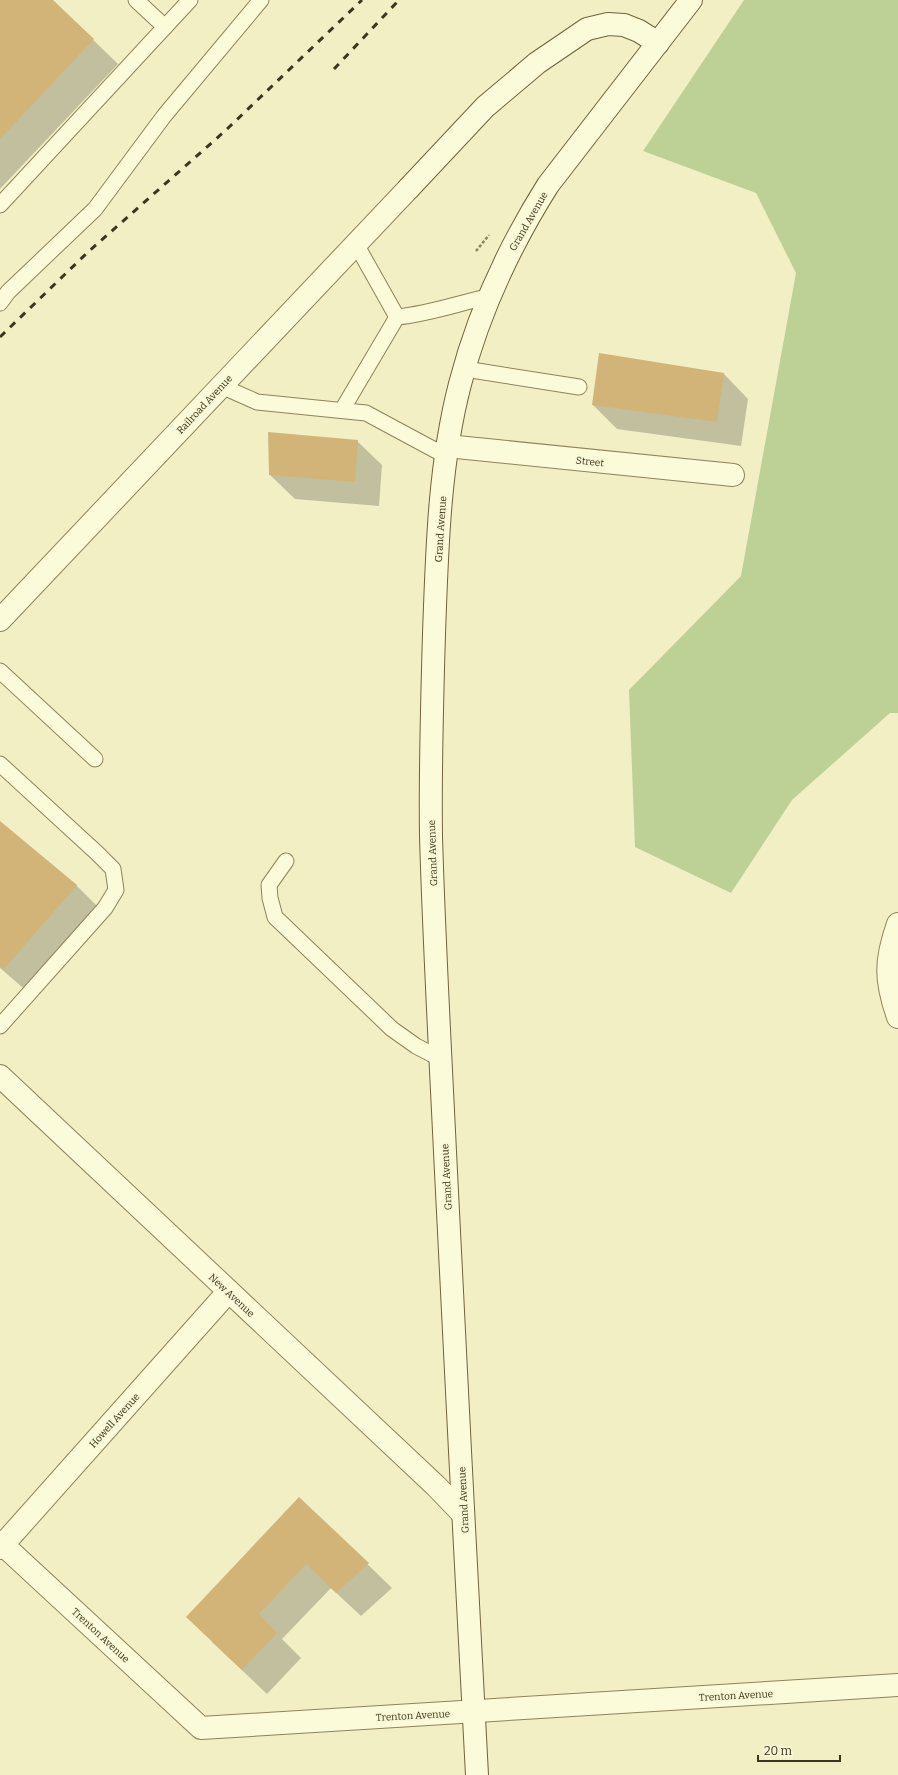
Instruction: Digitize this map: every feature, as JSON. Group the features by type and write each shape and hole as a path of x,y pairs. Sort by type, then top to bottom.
{"street":[{"name":"Grand Avenue","path":"477,1775 463,1514 431,836 432,705 436,574 447,451 465,369 476,330 502,267 548,185 691,0"},
{"name":"Railroad Avenue","path":"0,620 485,107 537,63 587,29 608,24 624,25 658,43"},
{"name":"Street","path":"447,451 733,475"},
{"path":"898,924 890,947 888,974 892,1000 898,1018"},
{"name":"New Avenue","path":"0,1076 436,1486 463,1514"},
{"name":"Howell Avenue","path":"1,1545 228,1292"},
{"name":"Trenton Avenue","path":"1,1545 201,1728 898,1685"}],"lane":[{"path":"136,0 165,27"},
{"path":"0,204 190,0"},
{"path":"0,303 8,292 95,209 164,116 261,0"},
{"path":"356,244 397,317"},
{"path":"397,317 421,315 452,304 491,296"},
{"path":"342,410 397,317"},
{"path":"465,369 579,387"},
{"path":"221,386 257,402 366,413 447,451"},
{"path":"0,671 95,760"},
{"path":"0,764 113,869 116,890 105,908 0,1026"},
{"path":"286,861 269,885 270,898 275,917 392,1029 416,1046 441,1059"}],"green space":[{"path":"744,0 898,0 898,713 890,713 792,800 731,893 635,847 629,690 741,576 796,273 756,193 643,151"}],"building":[{"path":"0,0 53,0 94,39 0,139"},
{"path":"599,353 724,373 717,422 592,405"},
{"path":"268,432 358,440 355,482 269,475"},
{"path":"0,821 77,885 4,969 0,966"},
{"path":"299,1497 369,1563 336,1593 306,1564 259,1614 277,1633 242,1670 186,1617"}],"railway":[{"path":"0,337 88,252 225,131 362,0"},
{"path":"334,69 399,0"}]}
